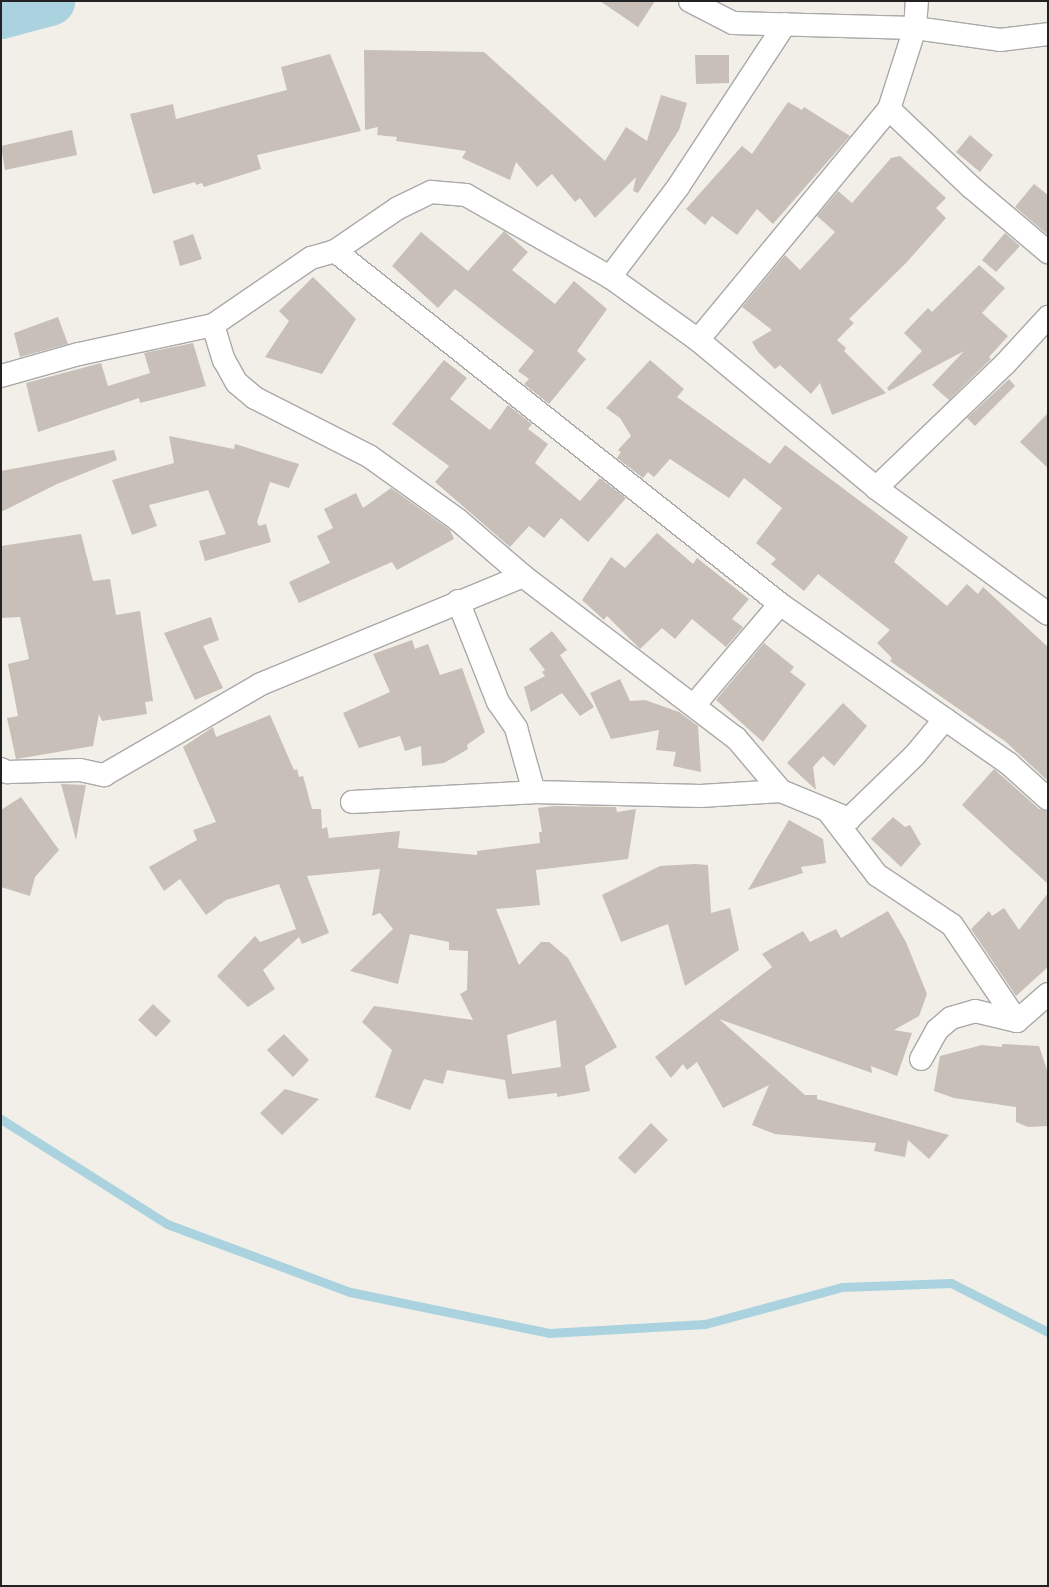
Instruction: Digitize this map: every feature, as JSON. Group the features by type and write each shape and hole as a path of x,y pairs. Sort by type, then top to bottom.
{"street":[{"path":"690,1 733,23 915,28 1000,40 1048,34"},
{"path":"698,340 890,110 915,28 917,1"},
{"path":"610,277 678,187 786,24"},
{"path":"890,110 971,187 1048,252"},
{"path":"1,376 79,354 212,325 311,258 335,251 398,208 431,192 466,195 610,277 698,340 876,488 1048,614"},
{"path":"335,251 780,604 1009,764 1048,799"},
{"path":"876,488 1047,320"},
{"path":"212,325 224,360 237,384 249,393 369,456 458,520 523,576 695,704 736,738 782,791 849,819 915,754 945,719"},
{"path":"1,769 7,772 80,770 104,775 261,684 458,601 523,576"},
{"path":"458,601 498,702 516,728 534,792"},
{"path":"695,704 780,604"},
{"path":"352,802 534,792 701,796 782,791"},
{"path":"828,811 877,876 952,925 1017,1021"},
{"path":"1017,1021 1048,994"},
{"path":"921,1059 937,1030 951,1018 976,1011 1017,1021"}],"building":[{"path":"600,1 655,1 638,27"},
{"path":"364,50 484,52 605,161 626,127 647,141 661,95 687,103 679,130 638,193 633,191 636,177 595,218 580,198 575,202 552,174 537,187 516,162 510,180 462,158 466,151 396,141 397,137 377,135 378,127 365,130"},
{"path":"330,54 361,131 257,155 261,169 204,187 202,183 196,185 195,182 153,194 130,114 173,104 176,119 287,90 281,67"},
{"path":"695,55 729,55 729,83 696,84"},
{"path":"788,102 802,110 804,107 850,136 773,224 757,209 737,235 712,216 705,225 686,209 742,146 752,154"},
{"path":"72,130 77,155 5,170 1,146"},
{"path":"970,135 993,155 980,172 956,152"},
{"path":"900,156 946,198 936,208 946,218 906,263 849,319 854,323 837,340 846,348 844,351 886,393 832,415 820,383 811,394 780,365 775,369 758,352 752,342 772,330 742,307 785,255 800,270 835,232 817,216 838,191 852,203 891,158"},
{"path":"1034,184 1048,195 1048,235 1015,207"},
{"path":"504,231 528,252 512,270 555,304 574,281 607,309 577,351 586,359 549,404 524,384 529,379 518,371 534,351 455,289 438,308 392,266 421,232 468,271"},
{"path":"1005,233 1020,246 996,272 982,260"},
{"path":"193,234 202,259 180,266 173,241"},
{"path":"979,265 1005,288 982,313 1008,336 989,357 991,359 949,400 932,385 964,351 889,391 887,388 922,351 904,333 928,308 932,312"},
{"path":"313,277 356,319 322,374 265,357 289,321 279,311"},
{"path":"58,317 68,344 20,357 14,333"},
{"path":"193,343 206,386 140,403 139,398 38,432 26,383 101,363 108,386 150,373 144,353"},
{"path":"444,360 467,378 450,399 490,430 508,405 532,424 528,429 548,444 535,463 580,501 600,478 626,498 588,542 561,518 544,538 529,526 510,547 435,482 449,466 392,424"},
{"path":"650,360 684,389 677,397 770,464 785,445 908,537 894,562 947,606 967,584 978,594 983,587 1048,647 1048,781 1006,742 890,661 892,658 877,643 890,630 818,574 804,591 771,564 776,559 756,543 782,508 744,478 729,498 670,459 654,477 648,472 643,478 617,458 621,452 618,450 631,436 620,418 606,408"},
{"path":"1009,379 1015,386 975,426 967,418"},
{"path":"1048,413 1048,468 1020,442"},
{"path":"169,436 234,449 235,444 299,464 289,488 270,482 257,522 259,526 266,524 271,542 205,561 199,541 226,534 208,490 149,505 157,526 132,535 112,480 174,463"},
{"path":"114,450 117,460 57,484 1,512 1,471"},
{"path":"391,488 450,530 454,539 397,570 392,562 299,603 289,582 330,563 317,536 333,528 324,509 356,493 363,508"},
{"path":"657,533 693,564 697,558 749,599 732,619 743,627 726,647 692,619 675,639 662,628 640,649 607,616 604,620 582,600 611,557 625,568"},
{"path":"81,534 93,581 110,579 116,615 140,611 153,701 145,702 147,714 102,721 99,714 93,746 16,759 7,718 18,716 8,664 29,659 20,617 1,618 1,546"},
{"path":"211,617 219,640 203,646 223,688 195,700 164,633"},
{"path":"552,631 567,650 560,655 594,707 580,716 562,693 531,712 524,687 545,676 542,672 545,670 529,649"},
{"path":"412,640 415,649 428,644 440,675 462,668 485,732 467,745 468,749 444,763 422,766 421,746 405,751 400,736 359,748 343,713 390,692 373,654"},
{"path":"764,643 794,667 790,672 806,684 763,742 716,700"},
{"path":"620,679 630,701 645,700 679,712 698,726 701,772 673,766 676,752 656,750 659,730 611,739 590,693"},
{"path":"843,703 867,726 834,766 823,756 813,767 816,790 787,763"},
{"path":"270,715 294,770 297,769 299,777 303,776 312,809 321,809 322,829 327,827 329,838 400,831 398,848 477,855 477,851 540,843 539,832 542,832 538,808 554,806 616,807 617,812 636,809 628,859 536,870 540,905 496,909 519,965 541,942 549,942 568,958 617,1047 585,1066 590,1091 557,1097 557,1093 508,1099 505,1080 447,1070 443,1084 424,1079 410,1110 375,1097 392,1050 362,1022 374,1006 473,1020 460,994 467,990 468,951 449,950 449,942 410,934 398,984 350,971 393,929 380,913 372,916 380,869 307,876 329,933 302,944 299,937 263,970 275,989 248,1007 217,976 255,936 260,942 296,929 279,884 226,900 206,915 180,879 164,891 149,867 197,840 193,830 216,822 183,747 213,727 216,737","holes":["556,1020 561,1067 512,1074 507,1035"]},
{"path":"994,769 1039,809 1048,812 1048,884 962,805"},
{"path":"61,784 86,785 76,840"},
{"path":"21,797 59,850 35,877 30,896 1,887 1,810"},
{"path":"893,817 905,827 910,825 921,844 901,867 871,839"},
{"path":"789,820 823,839 826,863 801,867 803,873 748,890"},
{"path":"708,865 711,913 730,908 739,950 685,986 668,924 621,942 602,895 660,866"},
{"path":"1048,893 1048,967 1016,996 971,929 989,911 992,916 1004,908 1019,930"},
{"path":"888,911 906,942 927,994 919,1016 894,1030 912,1033 897,1076 871,1066 872,1073 719,1019 805,1095 817,1095 817,1099 949,1135 929,1159 908,1140 905,1157 874,1151 876,1143 775,1134 752,1125 769,1085 723,1108 697,1062 687,1070 683,1064 671,1078 655,1057 772,967 762,954 803,931 810,942 836,929 841,938"},
{"path":"153,1004 171,1021 156,1037 138,1020"},
{"path":"284,1034 309,1060 293,1077 267,1050"},
{"path":"1002,1044 1039,1046 1048,1073 1048,1126 1028,1127 1016,1122 1016,1107 954,1098 934,1091 940,1056 982,1045 1002,1047"},
{"path":"285,1089 319,1099 282,1135 260,1113"},
{"path":"651,1123 668,1140 635,1174 618,1158"}],"waterway":[{"path":"1,14 50,1"},
{"path":"1,1119 167,1224 350,1292 549,1333 705,1324 842,1287 951,1283 1048,1332"}]}
